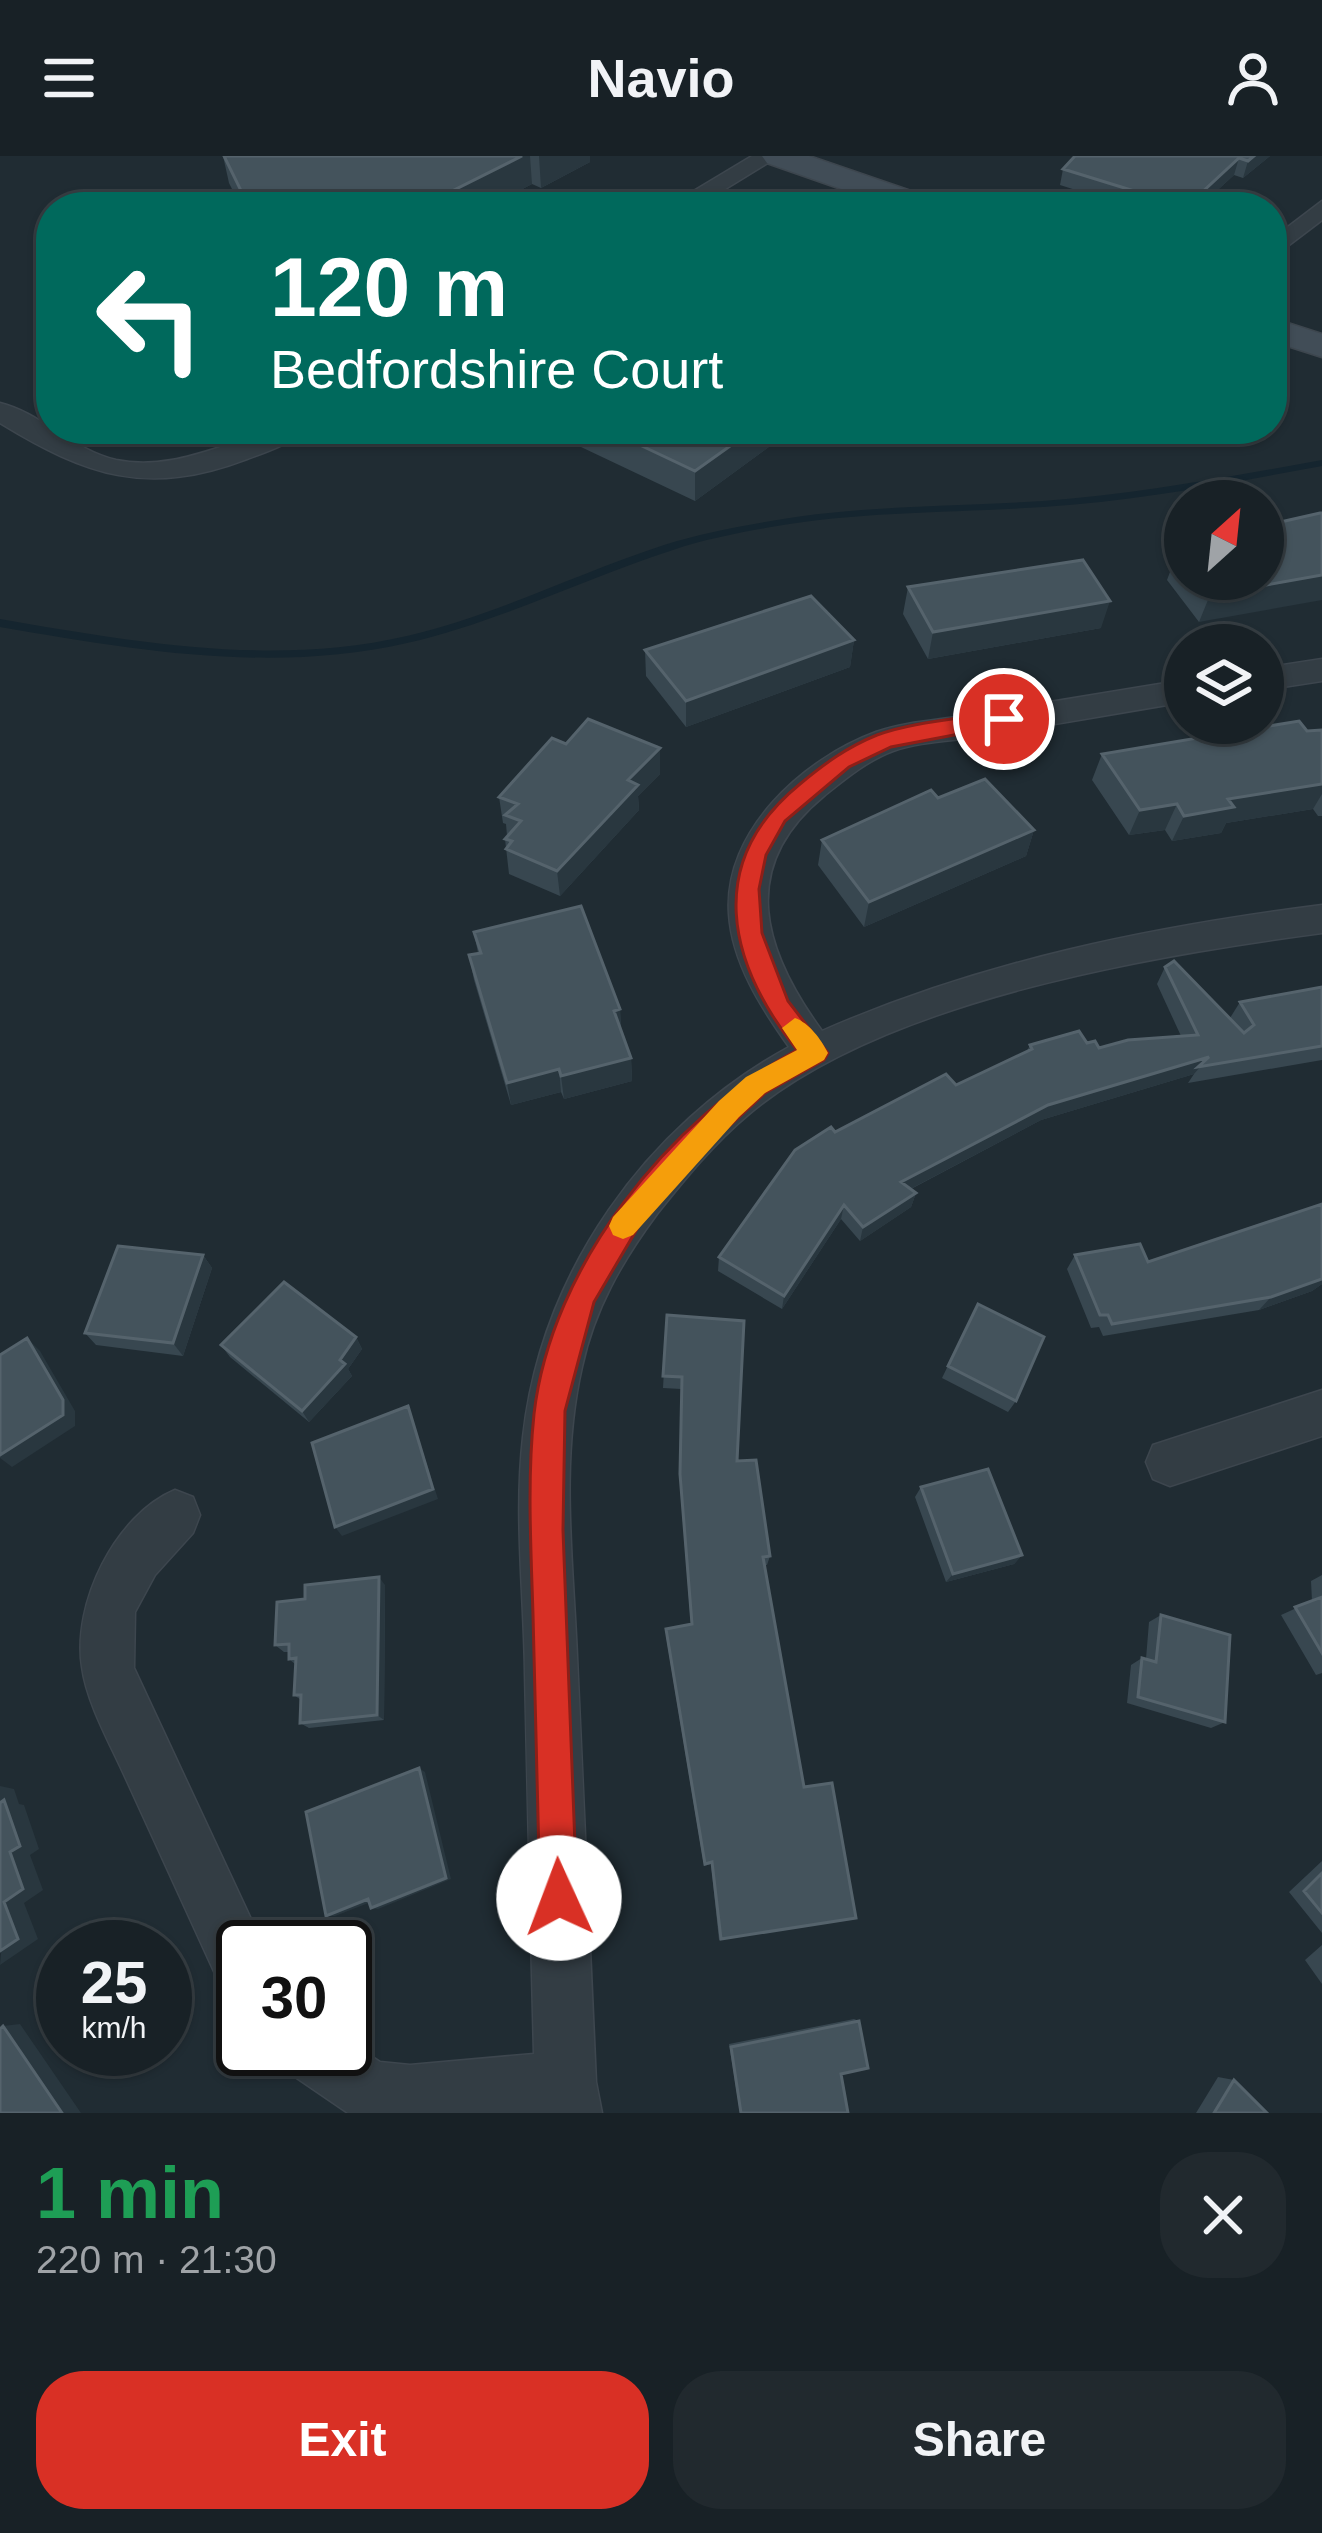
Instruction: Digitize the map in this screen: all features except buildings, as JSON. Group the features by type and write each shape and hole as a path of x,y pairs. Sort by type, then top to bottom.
{"street":[{"path":"705,192 768,156"},
{"path":"778,156 882,192"},
{"path":"1287,238 1322,208"},
{"path":"1287,334 1322,346"},
{"path":"0,411 36,429"},
{"path":"65,444 111,467 168,468 224,461 260,444"},
{"path":"1284,676 1322,670"},
{"path":"815,1053 777,1006 749,933 747,889 754,855 777,815 842,762 885,740 1164,694"},
{"path":"346,2076 370,2092 410,2096 568,2097 547,1530 550,1411 580,1298 630,1215 703,1132 755,1085 815,1053 932,1005 1064,965 1180,936 1322,920"},
{"path":"1171,1462 1322,1414"},
{"path":"175,1515 137,1557 109,1608 108,1668 221,1920"}],"waterway":[{"path":"0,623 138,645 231,653 371,647 446,629 664,549 742,530 852,513 1113,497 1322,463"}],"slow traffic":[{"path":"623,1226 703,1132 755,1085 815,1053 795,1028"}],"route":[{"path":"559,1898 547,1530 550,1411 580,1298 630,1215 703,1132 755,1085 815,1053 777,1006 749,933 747,889 754,855 777,815 810,784 885,740 1004,719"}]}
